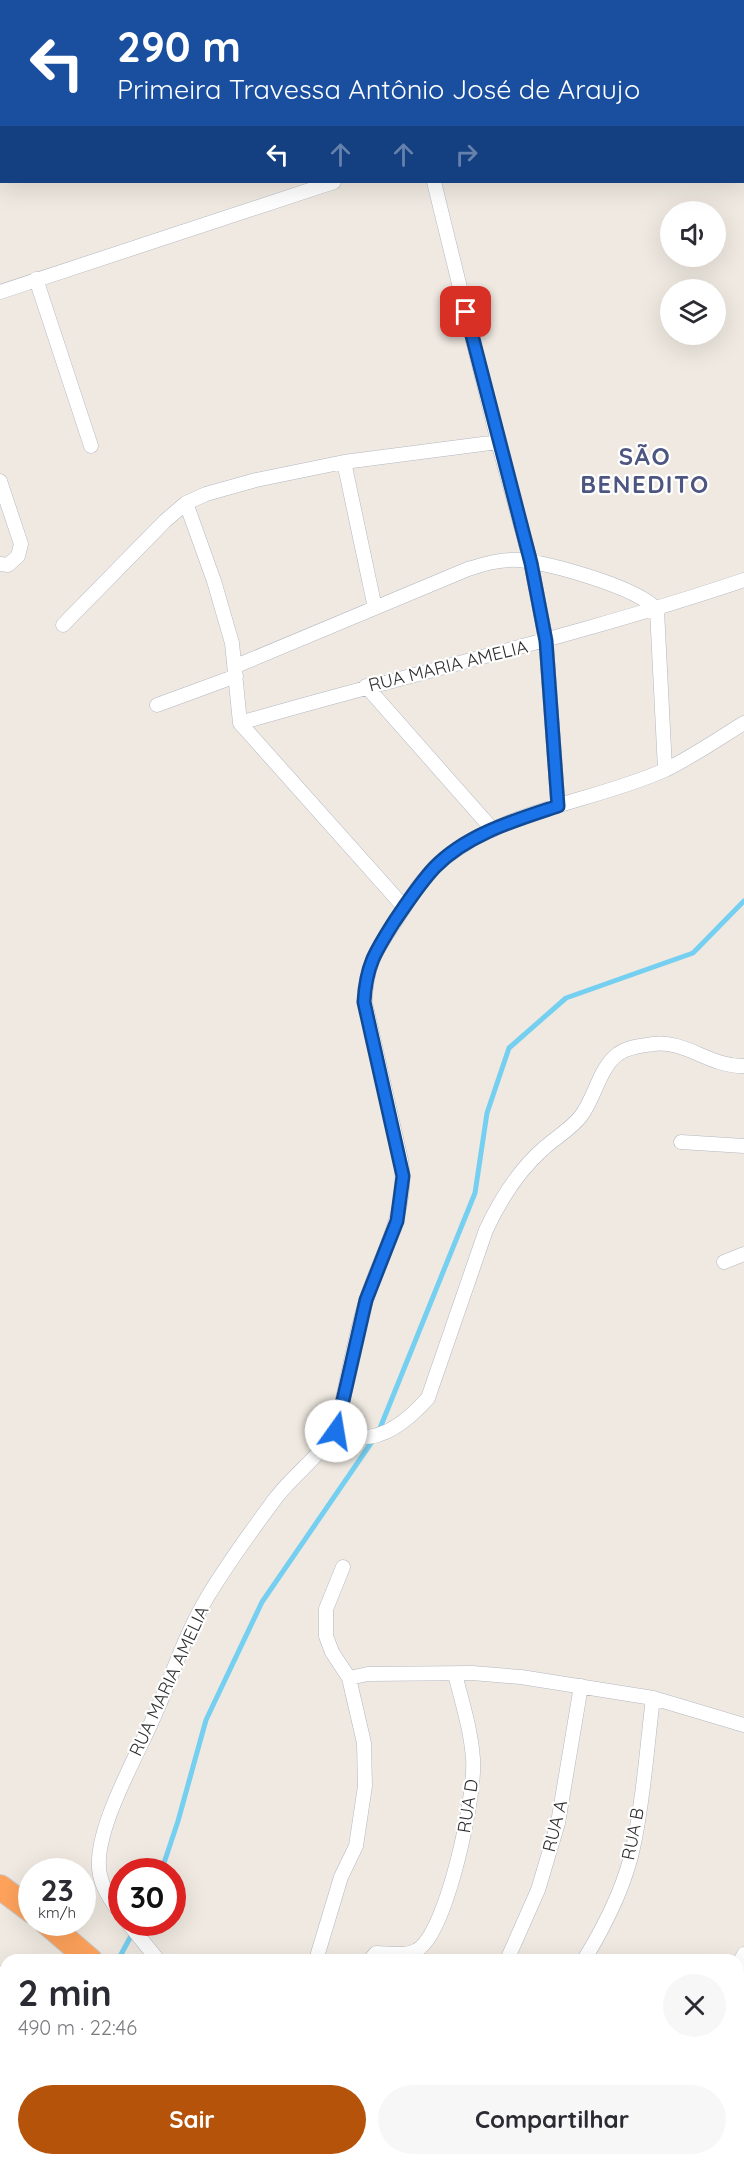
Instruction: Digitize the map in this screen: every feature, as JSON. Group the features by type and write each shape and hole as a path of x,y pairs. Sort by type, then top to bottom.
{"highway":[{"path":"0,1887 18,1900"},
{"path":"62,1936 83,1954"}],"street":[{"path":"0,292 331,183"},
{"path":"434,183 498,442 531,563 546,641 558,806"},
{"path":"36,279 91,446"},
{"path":"63,625 186,503 246,482 344,462 498,442"},
{"path":"344,462 375,608"},
{"path":"0,481 21,544 18,556 8,565 0,564"},
{"path":"186,503 214,581 232,643 240,723 405,907"},
{"path":"157,705 375,608 483,564 504,560 531,563 634,592 651,602 657,610 665,770"},
{"name":"RUA MARIA AMELIA","path":"240,723 366,686 546,641 657,610 744,580"},
{"path":"366,686 493,830"},
{"name":"RUA MARIA AMELIA","path":"108,1893 99,1874 101,1851 106,1826 124,1778 152,1722 190,1630 208,1596 276,1497 327,1444 336,1431 366,1300 397,1221 403,1176 401,1160 364,1002 365,976 376,950 437,865 466,843 493,830 558,806 665,770 744,723"},
{"path":"336,1431 363,1437 387,1431 416,1410 428,1398 486,1230 498,1206 532,1159 574,1124 583,1113 605,1069 619,1053 628,1048 655,1044 675,1045 711,1061 728,1066 744,1066"},
{"path":"681,1142 744,1146"},
{"path":"724,1262 744,1254"},
{"path":"318,1954 341,1876 356,1846 364,1786 364,1743 349,1678 332,1652 326,1636 324,1621 326,1609 343,1567"},
{"path":"349,1678 368,1674 521,1677 652,1698 744,1725"},
{"name":"RUA D","path":"375,1954 410,1953 419,1949 431,1936 450,1886 471,1807 473,1782 472,1745 455,1674"},
{"name":"RUA A","path":"510,1954 538,1890 558,1823 581,1686"},
{"name":"RUA B","path":"588,1954 601,1934 621,1888 634,1843 652,1698"},
{"path":"139,1936 153,1954"}],"waterway":[{"path":"166,1858 206,1720 262,1602 378,1433 475,1193 487,1113 509,1048 566,998 693,953 744,901"},
{"path":"121,1954 131,1936"}],"district":[{"name":"SÃO BENEDITO","path":"645,471"}],"route":[{"path":"336,1431 366,1300 397,1221 403,1176 364,1002 365,976 376,950 415,890 437,865 466,843 493,830 558,806 546,641 531,563 466,312"}]}
